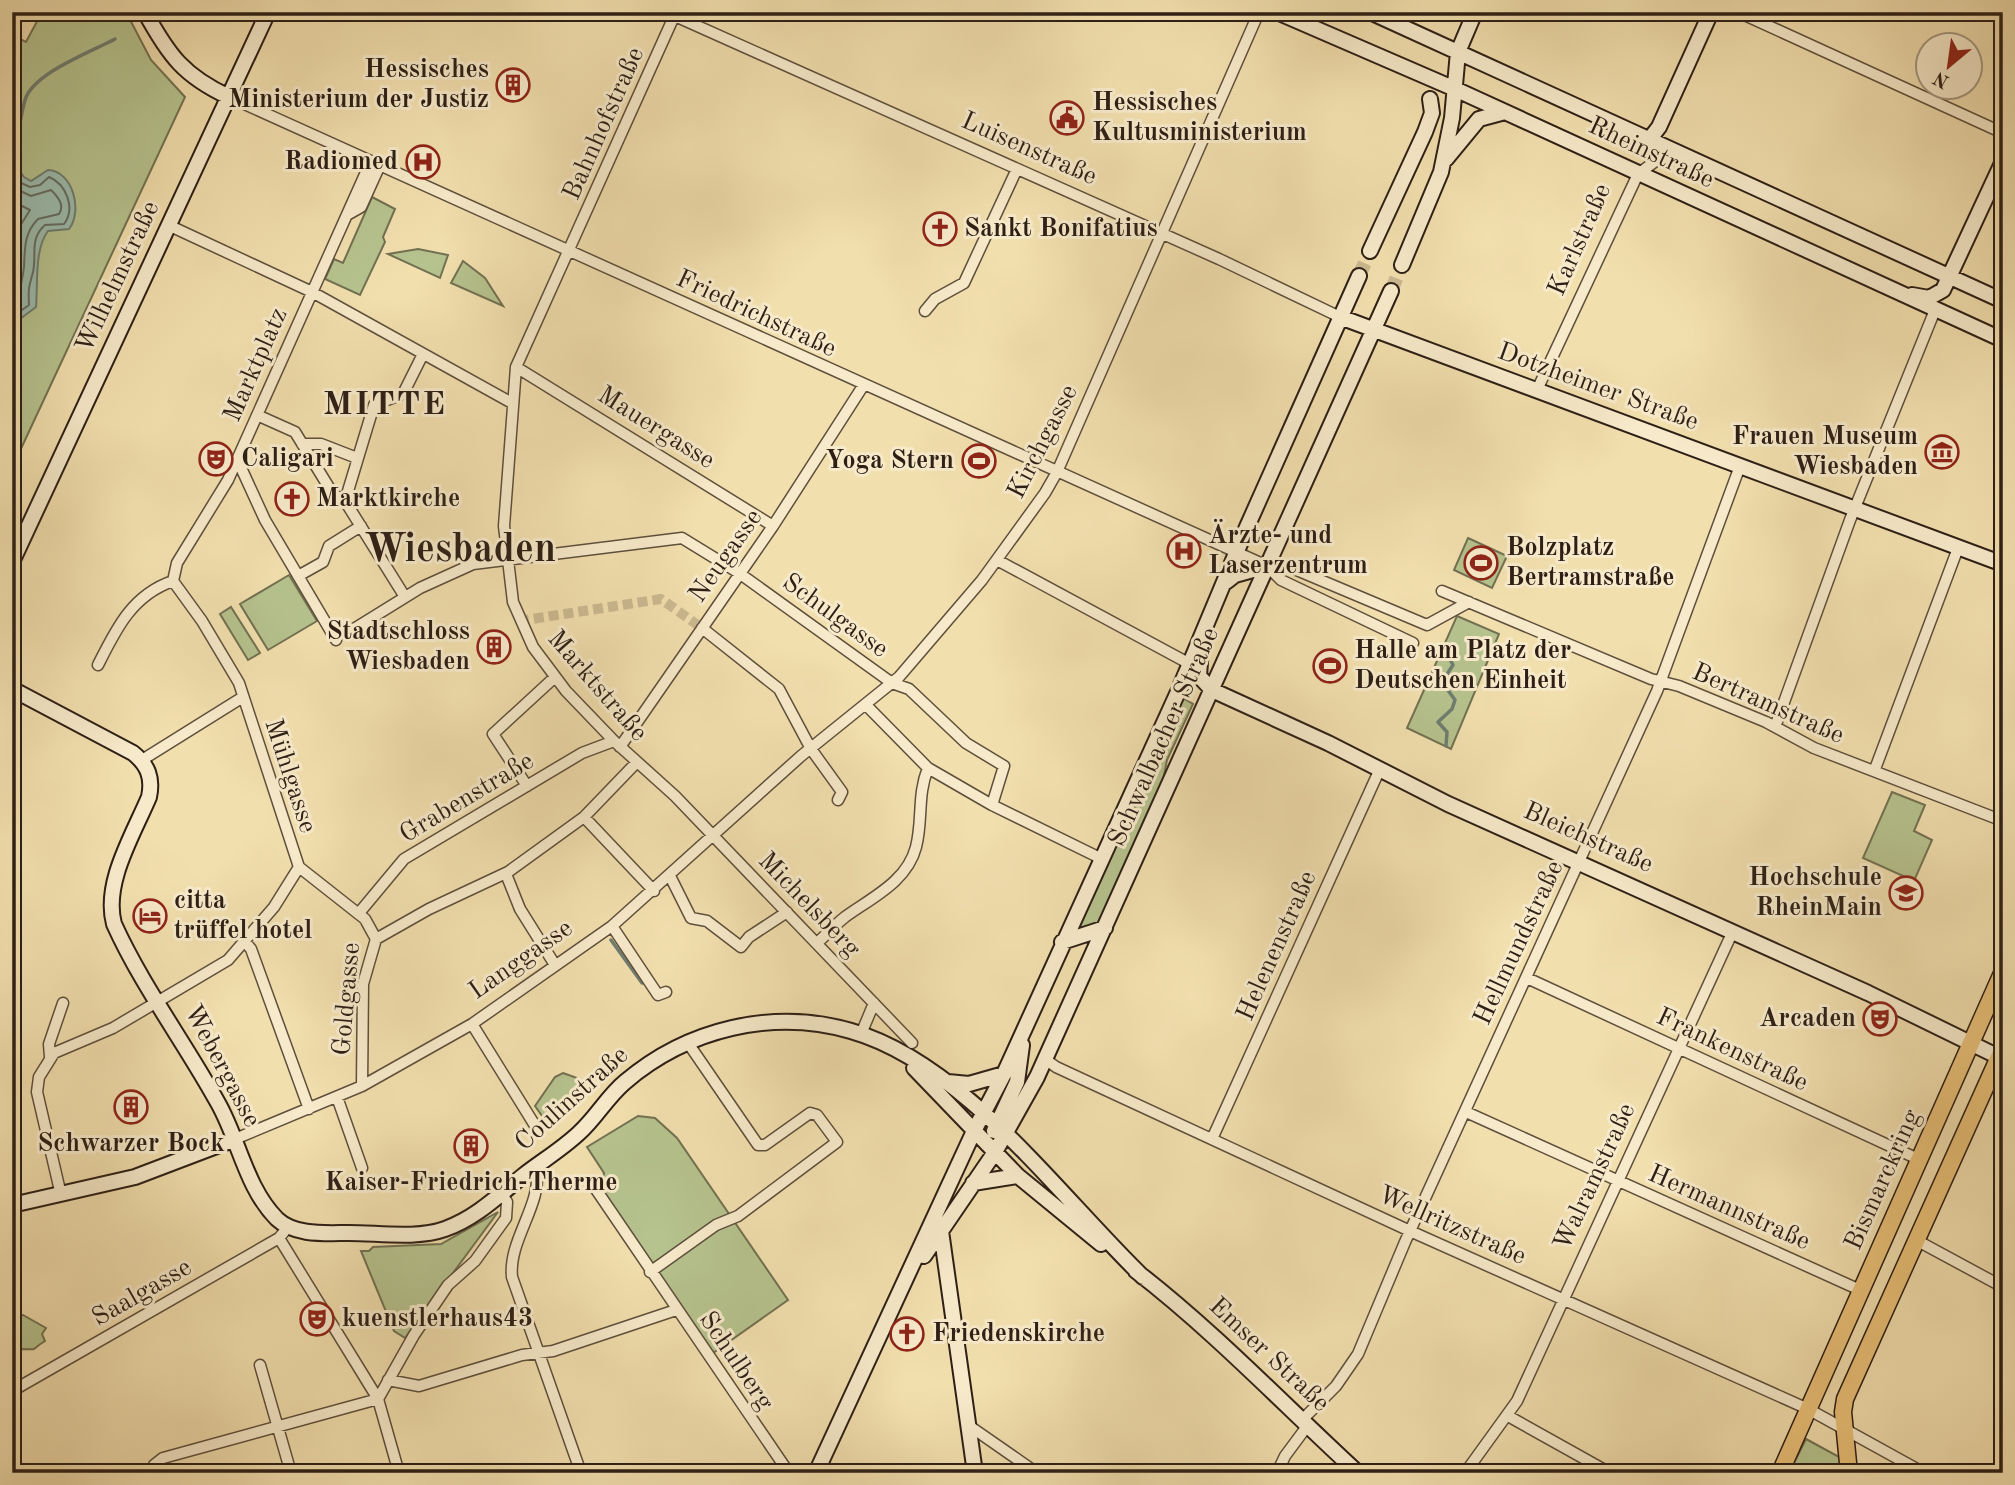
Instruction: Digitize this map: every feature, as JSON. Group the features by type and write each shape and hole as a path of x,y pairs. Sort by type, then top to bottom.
{"main road":[{"path":"145,12 176,63 198,82 229,97"},
{"name":"Wilhelmstraße","path":"12,562 268,12"},
{"name":"Rheinstraße","path":"1277,12 1408,71 1455,89 2003,340"},
{"name":"Rheinstraße","path":"1370,12 2003,300"},
{"path":"1402,265 1443,163 1458,52 1475,12"},
{"path":"1649,139 1659,127 1711,12"},
{"path":"1408,71 1430,99 1449,132"},
{"path":"1370,251 1431,117 1430,99"},
{"path":"1443,163 1479,119 1505,112"},
{"path":"1894,291 1933,297 1943,290 2003,160"},
{"name":"Schwalbacher Straße","path":"936,1232 974,1130 1004,1074 1190,664 1359,276"},
{"name":"Schwalbacher Straße","path":"816,1473 898,1295 936,1232 995,1152 1001,1130 1045,1059 1391,291"},
{"name":"Luisenstraße","path":"1340,317 1372,330"},
{"name":"Dotzheimer Straße","path":"1372,330 2003,564"},
{"path":"1226,582 1235,575 1267,566"},
{"path":"1202,635 1199,676 1212,691"},
{"path":"12,689 142,760"},
{"name":"Bleichstraße","path":"1212,691 1328,743 1380,771 1733,930 1971,1044 2001,1054"},
{"name":"Webergasse","path":"142,760 150,775 151,788 112,891 110,908 114,924 220,1107 258,1194 283,1233"},
{"path":"1062,942 1105,928"},
{"name":"Bismarckring","path":"1780,1473 2003,971"},
{"name":"Coulinstraße","path":"283,1233 437,1231 456,1224 502,1194 584,1129 625,1082 652,1062 688,1043 734,1027 774,1022 822,1024 861,1034 896,1050 948,1082 984,1113"},
{"path":"1001,1130 1017,1082 1024,1030"},
{"name":"Coulinstraße","path":"896,1050 995,1152"},
{"name":"Bismarckring","path":"1849,1473 1843,1412 1849,1390 2001,1054"},
{"path":"948,1082 969,1084 1004,1074"},
{"name":"Emser Straße","path":"984,1113 1143,1276"},
{"name":"Langgasse","path":"12,1205 155,1170 235,1139"},
{"name":"Emser Straße","path":"995,1152 1018,1175 1201,1323 1358,1473"},
{"path":"973,1183 1018,1175"},
{"path":"936,1232 949,1292 975,1473"}],"street":[{"name":"Kirchgasse","path":"713,835 811,749 892,683 953,617 997,560 1057,472 1259,12"},
{"path":"1738,12 2003,133"},
{"name":"Luisenstraße","path":"672,14 1234,266 1340,317"},
{"name":"Bahnhofstraße","path":"570,252 672,14"},
{"name":"Friedrichstraße","path":"229,97 863,386 1237,552 1267,566 1281,580 1413,643"},
{"name":"Karlstraße","path":"1537,390 1637,174 1667,157 1682,157 1703,164"},
{"path":"168,225 312,292 346,215 361,207 375,163"},
{"path":"925,311 935,299 964,282 1016,170"},
{"name":"Marktstraße","path":"570,252 516,367 504,526 506,562 519,621 555,677 617,744 676,796 713,835"},
{"name":"Marktplatz","path":"173,581 177,563 217,501 312,292 512,403"},
{"path":"1775,727 1855,509 1935,310"},
{"path":"345,501 374,405 403,394 423,354"},
{"name":"Mauergasse","path":"516,367 773,526"},
{"name":"Neugasse","path":"617,744 773,526 863,386"},
{"path":"257,415 295,432 333,494 345,501 405,597"},
{"path":"302,444 321,444 357,458"},
{"path":"237,459 265,520 336,640"},
{"name":"Hellmundstraße","path":"1277,1473 1305,1422 1355,1359 1410,1231 1661,682 1741,466"},
{"path":"298,576 323,562 329,547 361,526"},
{"name":"Schulgasse","path":"349,632 405,597 473,565 519,561 673,537 695,543 892,683 909,689 966,743 1004,766 992,805"},
{"path":"1875,769 1958,548"},
{"path":"997,560 1190,664"},
{"path":"1287,566 1427,625 1469,602"},
{"path":"98,665 119,621 133,605 173,581"},
{"name":"Mühlgasse","path":"173,581 228,663 243,697 299,867"},
{"name":"Bertramstraße","path":"1442,591 1661,682 1679,686 1855,765 1875,769 2003,821"},
{"path":"702,628 779,689 811,749 842,792 838,800"},
{"path":"527,786 492,734 555,677"},
{"path":"142,760 243,697"},
{"path":"866,705 928,768 992,805 1100,858"},
{"name":"Grabenstraße","path":"359,913 404,859 582,753 617,744"},
{"path":"376,939 429,909 506,874 584,817 636,763"},
{"path":"817,943 845,918 889,886 908,865 916,848 919,793 928,768"},
{"name":"Helenenstraße","path":"1212,1139 1380,771"},
{"path":"584,817 654,891"},
{"name":"Langgasse","path":"235,1139 362,1086 472,1024 612,926 654,891 713,835"},
{"name":"Michelsberg","path":"713,835 912,1043"},
{"path":"61,1195 37,1092 39,1077 50,1058 159,1002 218,968 246,943 274,907 299,867"},
{"name":"Goldgasse","path":"299,867 359,913 376,939 363,984 362,1086"},
{"path":"506,874 520,909 555,965"},
{"path":"670,876 691,918 707,921 741,947 749,937 787,912"},
{"path":"612,926 658,995 666,992"},
{"name":"Walramstraße","path":"1465,1473 1508,1416 1733,930"},
{"path":"246,943 251,949 309,1108"},
{"name":"Frankenstraße","path":"1527,978 1919,1160"},
{"path":"50,1058 49,1044 63,1003"},
{"path":"861,1034 874,1003"},
{"path":"472,1024 539,1132"},
{"path":"650,1272 716,1225 738,1216 837,1142 817,1115 810,1113 765,1145 758,1145 688,1043"},
{"name":"Wellritzstraße","path":"1045,1059 1056,1068 1410,1231 1808,1409 1924,1473"},
{"path":"337,1097 362,1168"},
{"name":"Hermannstraße","path":"1466,1112 1860,1290"},
{"path":"536,1167 537,1182 515,1250 512,1277 581,1473"},
{"name":"Schulberg","path":"593,1185 789,1473"},
{"path":"154,1473 154,1465 163,1458 378,1399 448,1285 475,1261 506,1218 508,1202 502,1194"},
{"path":"283,1233 378,1399 399,1473"},
{"name":"Saalgasse","path":"12,1391 283,1233"},
{"path":"1916,1240 2003,1287"},
{"path":"388,1380 419,1386 553,1351 677,1310"},
{"path":"260,1365 291,1473"},
{"path":"1508,1416 1610,1473"},
{"path":"968,1425 1037,1473"}],"green space":[{"path":"42,12 126,12 151,60 185,97 12,468 12,35 26,42"},
{"path":"372,197 395,209 383,237 385,242 360,295 325,279 334,259 343,263"},
{"path":"418,249 448,255 440,278 388,254"},
{"path":"463,261 485,278 503,306 451,283"},
{"name":"Bolzplatz Bertramstraße","path":"1468,538 1507,556 1492,588 1454,570"},
{"path":"289,575 317,621 268,650 240,604"},
{"path":"231,607 260,653 248,660 220,614"},
{"path":"1457,616 1499,634 1451,749 1407,728"},
{"path":"1181,697 1193,704 1167,760 1161,791 1090,944 1074,936"},
{"path":"1892,792 1925,805 1914,831 1932,840 1914,881 1863,858"},
{"path":"563,1073 577,1078 579,1093 559,1116 556,1125 550,1127 535,1106 555,1077"},
{"path":"638,1116 655,1118 677,1138 788,1300 713,1353 601,1189 604,1173 587,1147"},
{"path":"498,1212 405,1338 394,1331 361,1251 369,1251 373,1247 441,1244"},
{"path":"23,1315 46,1328 42,1334 45,1341 34,1349 19,1349 17,1356 12,1358 12,1317"},
{"path":"1806,1439 1843,1459 1843,1473 1789,1473"}],"water":[{"path":"12,160 24,177 31,181 48,170 64,177 73,193 75,212 69,229 48,231 40,247 36,307 12,325"}],"waterway":[{"path":"12,153 30,90 51,72 115,39"},
{"path":"1444,648 1453,665 1442,682 1455,700 1452,709 1438,722 1447,732 1446,746"},
{"path":"611,940 642,983"}],"tunnel":[{"path":"1359,276 1370,251"},
{"path":"1391,291 1402,265"},
{"path":"519,621 661,599 702,628"}],"place":[{"name":"Hessisches Ministerium der Justiz","path":"513,85"},
{"name":"Hessisches Kultusministerium","path":"1067,118"},
{"name":"Radiomed","path":"423,162"},
{"name":"Sankt Bonifatius","path":"940,229"},
{"name":"Frauen Museum Wiesbaden","path":"1942,452"},
{"name":"Caligari","path":"216,459"},
{"name":"Yoga Stern","path":"979,461"},
{"name":"Marktkirche","path":"292,499"},
{"name":"Ärzte- und Laserzentrum","path":"1184,551"},
{"name":"Bolzplatz Bertramstraße","path":"1481,563"},
{"name":"Stadtschloss Wiesbaden","path":"494,647"},
{"name":"Halle am Platz der Deutschen Einheit","path":"1330,666"},
{"name":"Hochschule RheinMain","path":"1906,893"},
{"name":"citta trüffel hotel","path":"150,916"},
{"name":"Arcaden","path":"1880,1019"},
{"name":"Schwarzer Bock","path":"131,1107"},
{"name":"Kaiser-Friedrich-Therme","path":"471,1146"},
{"name":"kuenstlerhaus43","path":"317,1319"},
{"name":"Friedenskirche","path":"907,1334"}],"district":[{"name":"MITTE","path":"385,405"},
{"name":"Wiesbaden","path":"460,551"}]}
